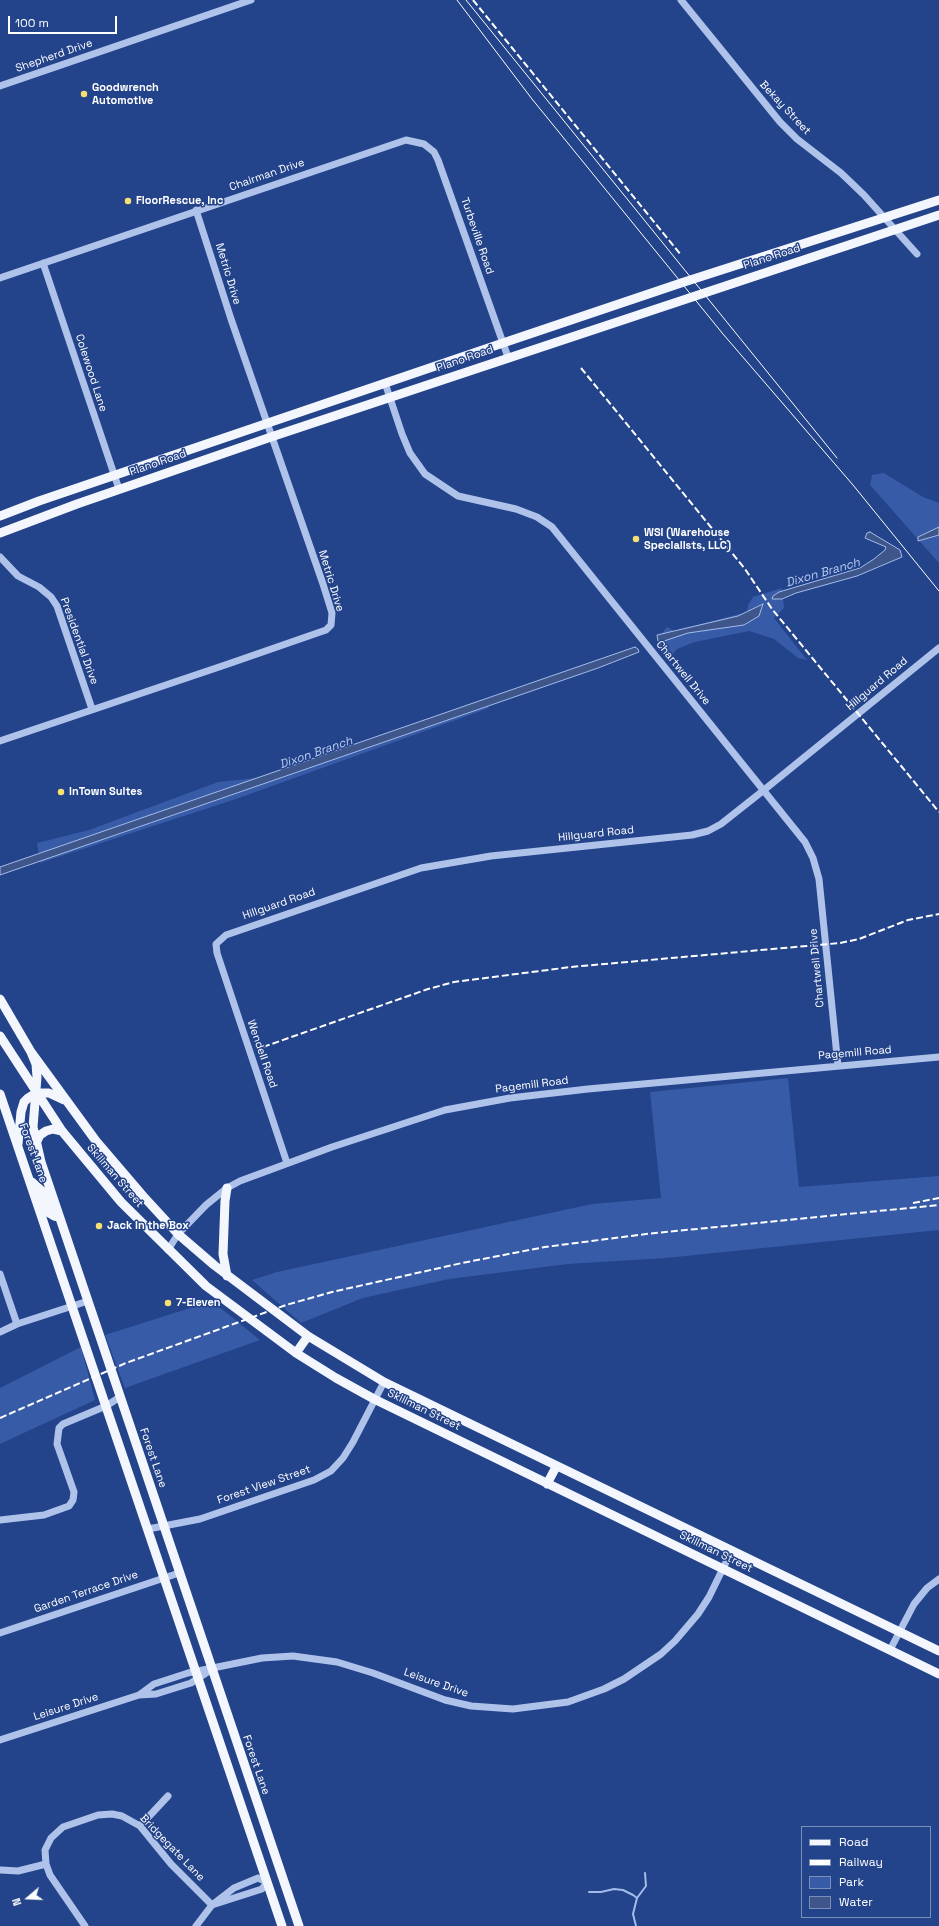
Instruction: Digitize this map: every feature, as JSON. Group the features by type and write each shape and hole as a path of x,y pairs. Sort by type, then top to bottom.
{"main road":[{"name":"Plano Road","path":"0,516 503,343 939,200"},
{"name":"Plano Road","path":"0,533 119,489 271,437 939,214"},
{"name":"Forest Lane","path":"0,998 31,1052 36,1064 37,1077 33,1127 36,1143 59,1216 299,1926"},
{"name":"Skillman Street","path":"0,1036 62,1131 121,1202 168,1250 227,1303 296,1353 336,1378 374,1399 939,1674"},
{"name":"Skillman Street","path":"31,1052 65,1100 106,1153 178,1234 227,1276 308,1336 384,1382 556,1467 732,1550 939,1651"},
{"path":"18,1146 21,1112 24,1102 36,1093 49,1093 65,1100"},
{"name":"Forest Lane","path":"0,1094 31,1181 282,1926"},
{"path":"36,1143 40,1135 46,1131 52,1129 62,1131"},
{"path":"31,1181 42,1191 49,1213 54,1216 59,1216"},
{"path":"227,1188 225,1201 223,1254 227,1276"},
{"path":"296,1353 308,1336"},
{"path":"547,1484 556,1467"},
{"path":"267,1882 282,1878"}],"street":[{"name":"Shepherd Drive","path":"0,86 251,0"},
{"name":"Bekay Street","path":"681,0 780,122 797,139 841,173 917,254"},
{"name":"Chairman Drive","path":"0,278 196,210 406,140"},
{"name":"Turbeville Road","path":"406,140 424,144 434,152 438,160 508,357"},
{"name":"Metric Drive","path":"0,741 264,652 326,630 332,625 332,613 323,584 271,437 196,210"},
{"name":"Colewood Lane","path":"43,263 119,489"},
{"name":"Chartwell Drive","path":"385,383 399,427 410,453 425,474 439,485 458,496 516,509 537,518 552,527 805,842 813,858 819,879 838,1066"},
{"name":"Presidential Drive","path":"0,557 18,576 52,597 57,606 92,709"},
{"name":"Hillguard Road","path":"217,953 216,944 226,935 420,868 491,856 685,836 708,831 721,824 764,790 939,648"},
{"name":"Wendell Road","path":"217,953 287,1163"},
{"name":"Pagemill Road","path":"168,1250 178,1234 206,1205 227,1188 240,1181 287,1163 418,1118 465,1105 580,1090 939,1057"},
{"path":"0,1274 17,1324"},
{"path":"0,1332 17,1324 88,1301"},
{"name":"Forest View Street","path":"148,1529 200,1519 314,1480 331,1471 343,1458 353,1442 384,1382"},
{"path":"0,1520 44,1515 69,1506 73,1500 74,1492 57,1444 59,1428 63,1424 106,1406 119,1393"},
{"name":"Leisure Drive","path":"0,1740 139,1695 156,1694 212,1669 262,1658 293,1656 314,1658 348,1665 445,1700 471,1706 513,1709 554,1705 574,1700 604,1689 624,1679 661,1654 675,1641 698,1614 724,1569 732,1550"},
{"name":"Garden Terrace Drive","path":"0,1633 179,1573"},
{"path":"890,1650 898,1632 920,1596 939,1579"},
{"name":"Leisure Drive","path":"139,1695 154,1684 197,1675"},
{"path":"140,1826 168,1796"},
{"name":"Bridgegate Lane","path":"46,1864 45,1850 51,1838 63,1827 83,1819 112,1814 122,1816 140,1826 171,1864 212,1905"},
{"path":"1,1870 18,1871 46,1864 50,1875 85,1926"},
{"path":"196,1926 212,1905 241,1883 258,1878 267,1882 262,1889 212,1905"}],"green space":[{"path":"884,473 923,497 939,503 939,563 870,485 872,475"},
{"path":"782,588 784,608 774,618 807,660 798,658 774,639 749,631 695,642 677,649 668,660 657,648 660,636 667,627 674,631 747,612 748,605 753,597"},
{"path":"486,698 489,708 236,799 40,863 37,843 89,830 218,782 255,778 324,756"},
{"path":"788,1078 799,1187 939,1176 939,1230 666,1258 568,1264 449,1279 363,1298 301,1323 252,1280 277,1272 592,1204 661,1198 650,1092"},
{"path":"212,1301 260,1340 125,1388 105,1335"},
{"path":"81,1347 95,1400 0,1444 0,1388"}],"water":[{"path":"939,527 939,535 918,541 918,537"},
{"path":"870,532 900,550 902,557 857,576 796,593 782,599 772,599 773,596 779,592 860,568 874,559 885,550 886,547 865,538 867,533"},
{"path":"763,604 759,616 744,625 688,633 661,642 658,641 657,635 738,616"},
{"path":"635,647 639,652 598,668 0,875 0,867"}],"waterway":[{"path":"637,1898 646,1886 645,1873"},
{"path":"589,1892 601,1892 614,1889 623,1890 633,1895 637,1898 633,1914 636,1926"}],"tram line":[{"path":"457,0 532,99 723,334 853,485 939,591"},
{"path":"466,0 837,458"}],"railway":[{"path":"473,0 681,255"},
{"path":"581,368 745,569 772,609 939,812"},
{"path":"263,1047 428,989 454,982 571,967 840,943 859,939 908,920 939,914"},
{"path":"913,1203 939,1198"},
{"path":"0,1418 126,1363 286,1305 332,1292 462,1263 545,1247 646,1234 939,1205"}],"place":[{"name":"Goodwrench Automotive","path":"84,94"},
{"name":"FloorRescue, Inc","path":"128,201"},
{"name":"WSI (Warehouse Specialists, LLC)","path":"636,539"},
{"name":"InTown Suites","path":"61,792"},
{"name":"Jack in the Box","path":"99,1226"},
{"name":"7-Eleven","path":"168,1303"}],"water label":[{"name":"Dixon Branch","path":"823,573"},
{"name":"Dixon Branch","path":"316,753"}]}
